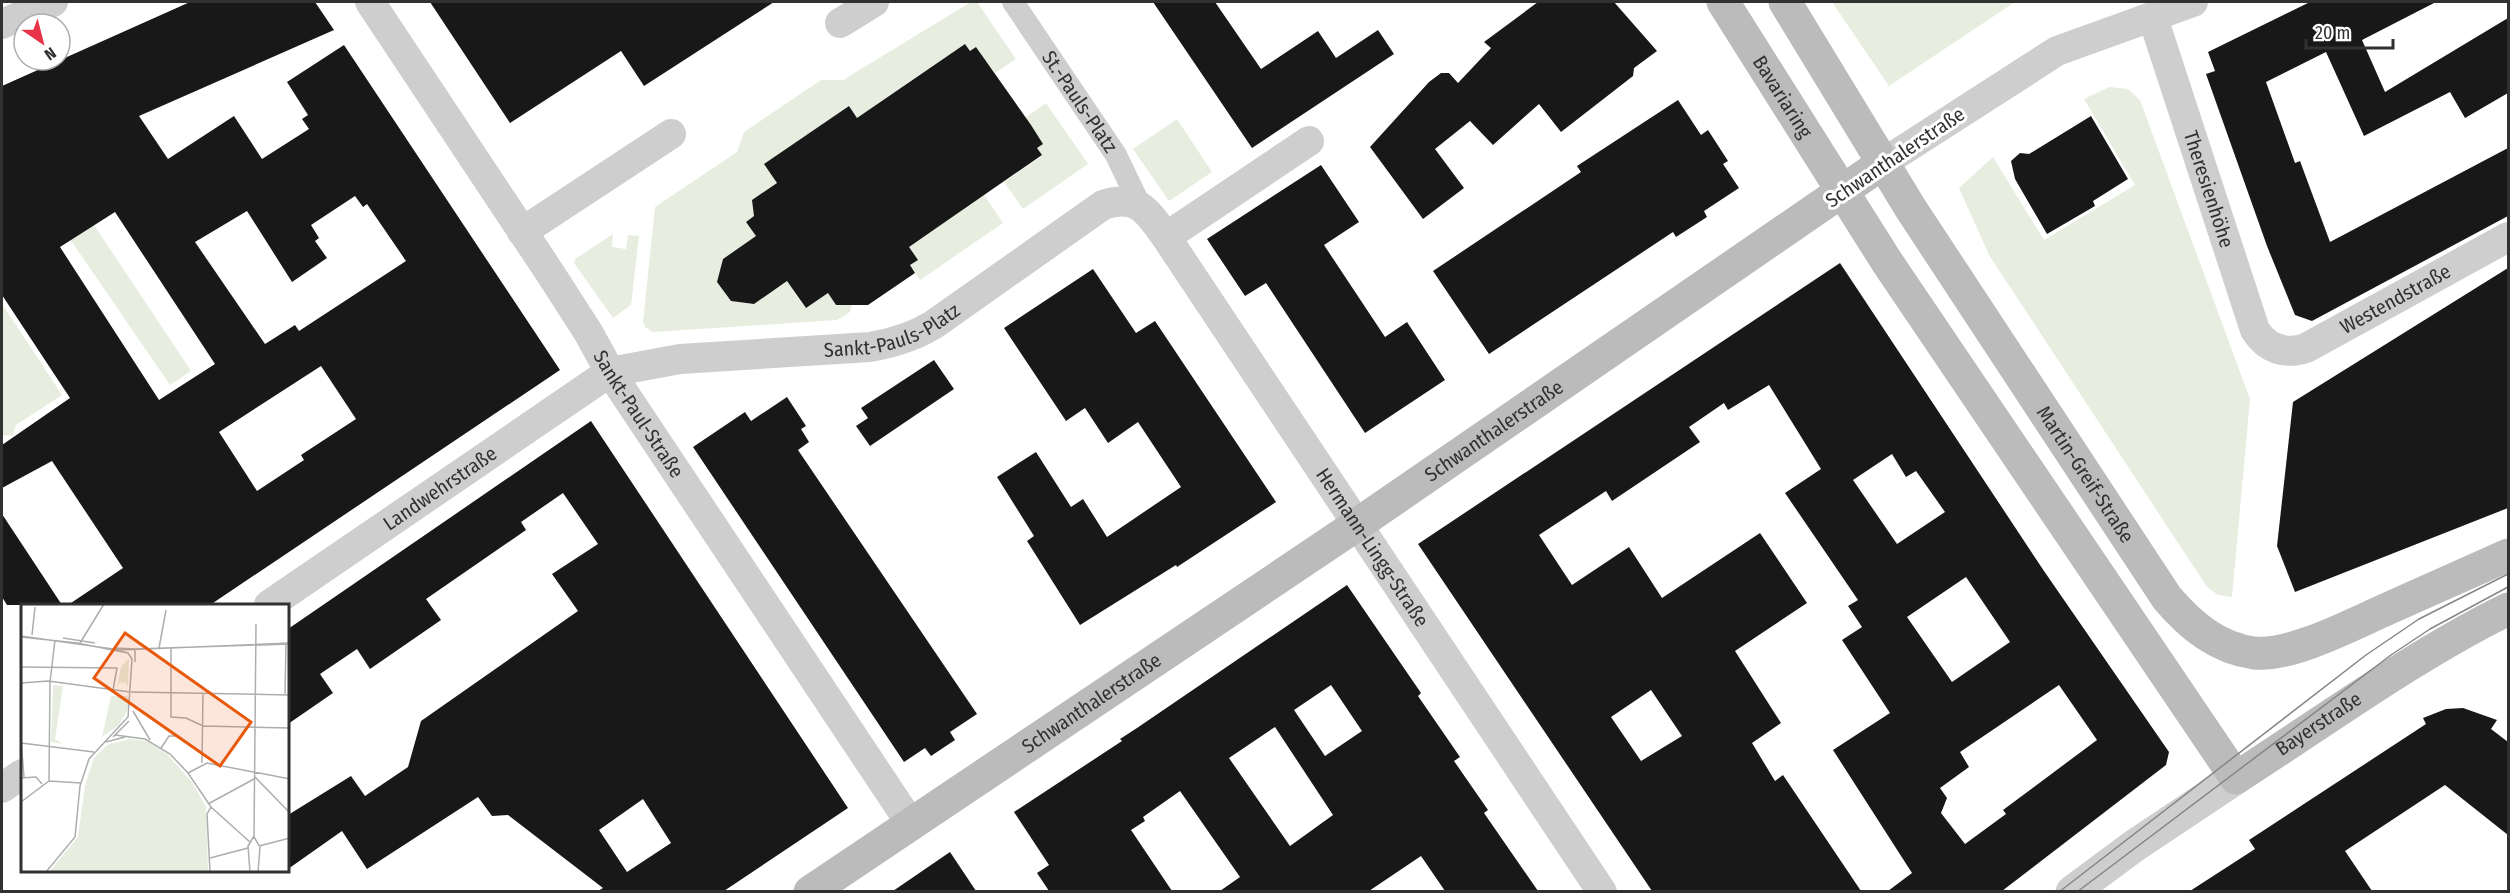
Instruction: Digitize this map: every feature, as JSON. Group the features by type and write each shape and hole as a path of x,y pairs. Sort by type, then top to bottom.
{"main road":[{"name":"Bavariaring","path":"1723,2 1843,191"},
{"path":"1785,2 1883,163"},
{"name":"Schwanthalerstraße","path":"810,891 1358,524 1883,163"},
{"name":"Martin-Greif-Straße","path":"1883,163 1916,217 2161,588 2188,621 2212,638 2229,647 2255,653 2295,647 2508,555"},
{"path":"1843,191 2029,473 2230,768"},
{"name":"Bayerstraße","path":"2230,768 2508,609"}],"street":[{"path":"2,24 53,2"},
{"name":"Sankt-Paul-Straße","path":"370,2 588,332 610,372 911,824"},
{"path":"840,23 874,2"},
{"name":"St.-Pauls-Platz","path":"1013,2 1116,155 1140,205"},
{"name":"Schwanthalerstraße","path":"1883,163 2057,51 2104,32 2153,18 2193,2"},
{"name":"Theresienhöhe","path":"2153,18 2255,330 2264,343 2279,350"},
{"path":"522,232 671,134"},
{"path":"1166,237 1309,141"},
{"name":"Sankt-Pauls-Platz","path":"610,372 680,358 890,344 911,337 933,325 1103,205 1116,201 1140,205"},
{"name":"Hermann-Lingg-Straße","path":"1140,205 1149,213 1166,237 1602,891"},
{"name":"Westendstraße","path":"2279,350 2296,351 2306,348 2508,237"},
{"name":"Landwehrstraße","path":"270,604 610,372"},
{"name":"Bayerstraße","path":"2072,891 2134,846 2230,768"},
{"path":"2,788 21,775"}],"green space":[{"path":"971,2 977,2 1016,59 995,73 990,66 983,70 974,58 981,53 976,47 970,51 965,44 877,104 862,125 849,106 765,164 777,183 754,216 746,222 756,236 723,259 718,282 731,301 754,304 787,281 805,308 828,293 836,306 847,298 852,305 850,312 837,320 653,332 645,327 643,322 655,207 737,152 744,132 821,80 843,80"},
{"path":"1832,2 2015,2 1889,86"},
{"path":"2109,87 2128,89 2140,100 2250,399 2232,597 2218,595 2207,587 1989,255 1959,188 1993,157 2044,240 2135,185 2084,99"},
{"path":"1046,103 1088,164 1023,209 1004,182 1042,156 1037,148 1043,144 1025,118"},
{"path":"1177,119 1212,172 1169,201 1133,149"},
{"path":"68,186 191,371 170,385 59,223"},
{"path":"984,195 1003,223 920,280 910,265 904,241 929,233 959,213 955,206"},
{"path":"613,234 612,247 626,249 628,235 639,236 631,305 613,318 574,263 575,259"},
{"path":"2,304 62,395 16,425 13,436 2,435"}],"building":[{"path":"190,2 315,2 334,30 139,116 168,159 234,116 262,159 309,129 302,119 308,115 287,82 344,45 560,370 211,604 69,604 123,568 52,461 2,488 2,445 70,398 2,295 2,86 33,72 72,72 72,55","holes":["355,196 363,207 367,204 406,261 299,331 295,325 265,344 195,242 247,211 292,282 327,258 315,241 319,238 311,225","115,212 215,364 159,400 60,247","321,366 356,419 301,455 304,460 257,491 219,432"]},
{"path":"430,2 774,2 644,86 621,51 510,123"},
{"path":"1153,2 1215,2 1261,69 1318,31 1336,58 1378,30 1394,54 1252,148"},
{"path":"1538,2 1614,2 1657,51 1634,68 1633,76 1561,132 1539,104 1493,145 1470,121 1435,149 1464,188 1423,219 1370,147 1429,82 1441,73 1449,73 1458,83 1491,48 1484,42"},
{"path":"2310,2 2436,2 2362,40 2385,92 2508,18 2508,93 2465,118 2450,92 2364,136 2326,52 2266,82 2295,163 2300,161 2330,242 2508,148 2508,216 2312,321 2295,315 2267,246 2206,74 2215,71 2208,52"},
{"path":"965,44 970,51 976,47 1031,125 1043,144 1037,148 1042,155 909,247 918,260 910,265 915,273 868,305 836,305 828,293 806,308 787,281 754,304 731,301 717,282 723,259 756,236 746,222 754,216 752,200 777,183 764,164 849,106 857,118"},
{"path":"1678,100 1701,135 1708,130 1728,161 1723,164 1739,188 1704,211 1707,217 1676,237 1673,232 1489,354 1433,271 1581,172 1577,166"},
{"path":"2091,116 2128,179 2093,201 2095,206 2047,234 2015,179 2011,161 2020,153 2029,154"},
{"path":"1321,165 1359,222 1324,245 1385,337 1407,322 1445,380 1365,433 1266,283 1245,296 1207,239"},
{"path":"1840,263 2044,571 2169,752 2166,765 2002,891 1888,891 1912,873 1833,750 1890,713 1842,640 1862,627 1848,606 1858,600 1785,493 1821,469 1769,385 1728,410 1724,403 1689,427 1700,442 1612,501 1606,491 1539,535 1572,585 1629,547 1662,598 1760,533 1807,603 1735,651 1781,723 1752,743 1775,781 1783,775 1861,891 1652,891 1418,544","holes":["1892,454 1906,477 1916,471 1945,512 1897,544 1853,480","1966,577 2010,642 1952,682 1907,617","2059,685 2097,740 2003,810 2006,814 1965,844 1941,813 1947,798 1940,788 1969,767 1960,752","1651,690 1682,736 1641,761 1611,717"]},
{"path":"2508,268 2508,508 2295,592 2277,546 2293,402"},
{"path":"1093,269 1136,333 1155,321 1276,502 1177,567 1176,565 1080,625 1027,541 1034,536 997,477 1036,452 1071,507 1083,499 1107,537 1181,487 1138,422 1108,443 1085,408 1066,421 1004,328"},
{"path":"934,360 954,389 870,446 856,426 868,418 861,408"},
{"path":"787,397 806,426 801,429 809,442 798,450 977,714 950,732 955,740 931,756 925,748 904,762 693,447 745,412 751,421"},
{"path":"591,421 848,808 724,891 598,891 603,888 508,815 492,816 478,797 367,869 342,831 290,868 290,814 351,776 365,796 408,767 421,721 578,611 552,574 598,544 563,493 521,522 526,530 426,599 441,620 370,669 357,649 320,674 333,693 290,723 290,628","holes":["643,799 671,843 627,872 599,830"]},
{"path":"2,514 61,604 7,605 2,597"},
{"path":"1347,585 1421,693 1418,696 1460,757 1454,761 1488,810 1484,813 1538,891 1445,891 1421,856 1369,891 1220,891 1240,877 1180,791 1143,817 1145,821 1131,830 1172,891 1049,891 1037,873 1049,865 1014,812 1122,741 1120,739","holes":["1331,685 1362,731 1325,756 1294,710","1275,727 1333,815 1290,846 1229,758"]},
{"path":"2463,708 2497,720 2491,729 2508,742 2508,835 2445,785 2345,851 2372,891 2190,891 2255,849 2249,840 2426,724 2423,718 2446,709"},
{"path":"950,852 976,891 893,891"}],"tram line":[{"path":"2059,892 2366,655 2419,619 2508,574"},
{"path":"2077,892 2391,655 2430,629 2508,587"}]}
